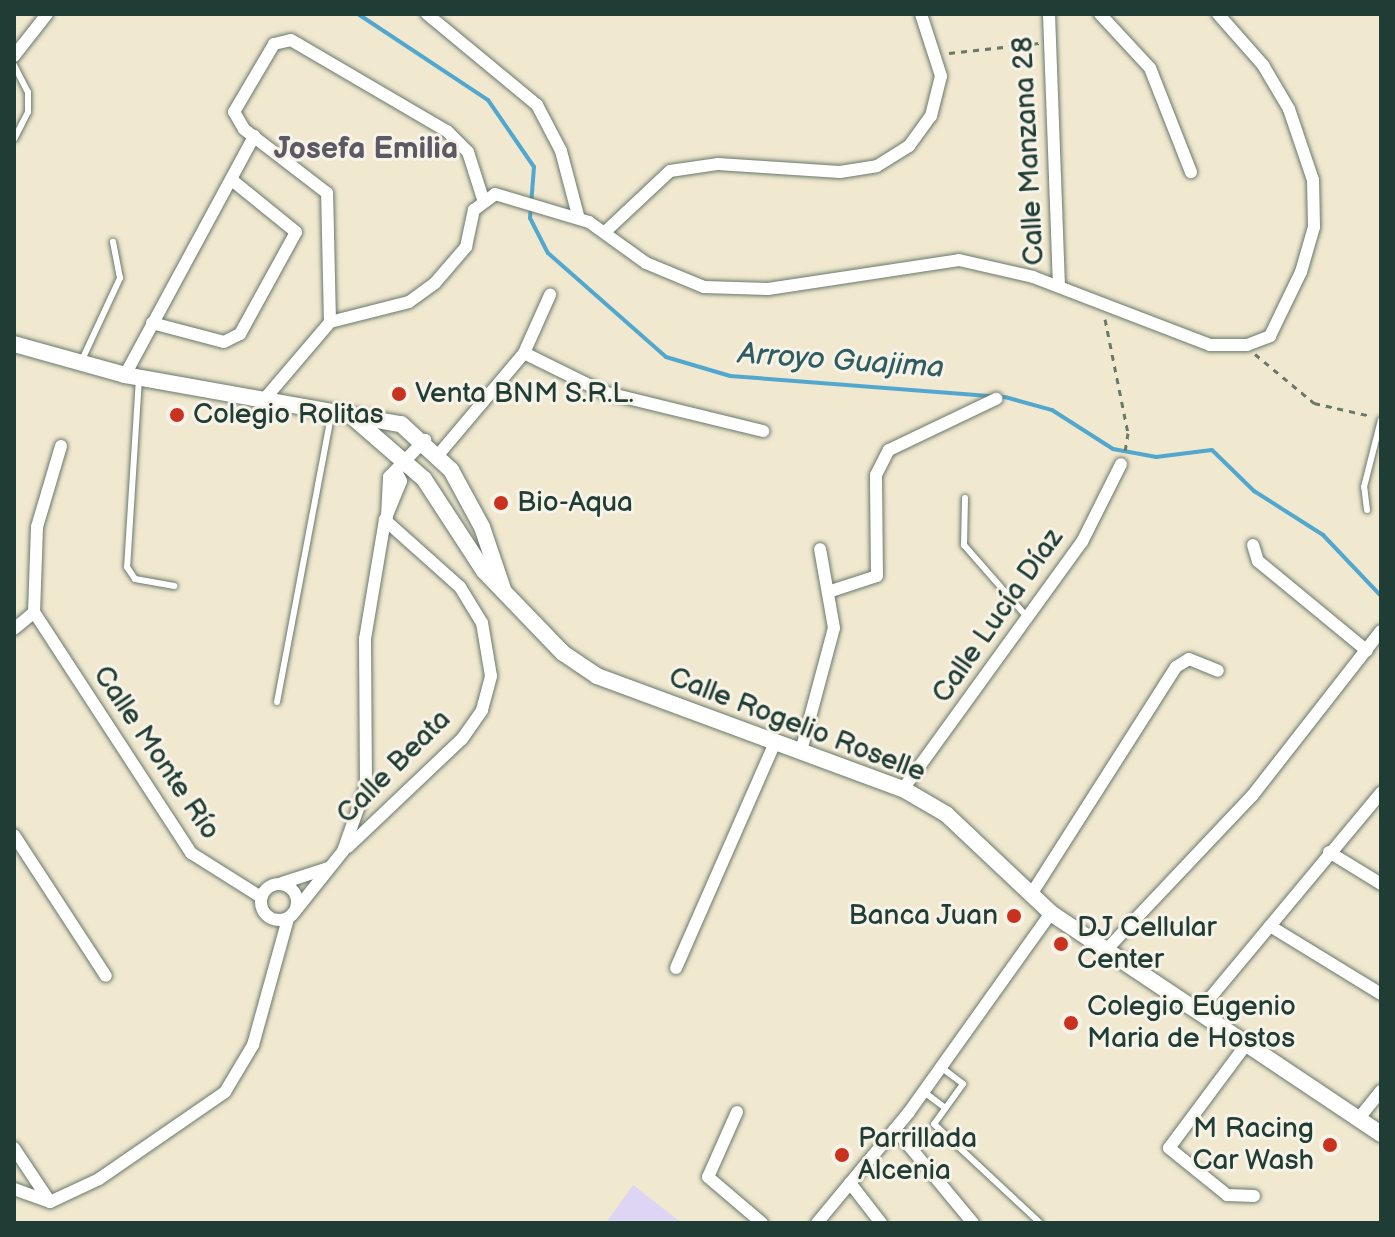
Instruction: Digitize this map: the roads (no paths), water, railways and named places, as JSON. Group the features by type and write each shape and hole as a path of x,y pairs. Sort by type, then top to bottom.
{"street":[{"path":"14,56 47,14"},
{"path":"427,14 537,105 561,151 579,219"},
{"path":"605,232 646,186 692,165 840,172 877,166 909,146 931,116 941,76 921,14"},
{"name":"Calle Manzana 28","path":"1049,14 1047,43 1059,286"},
{"path":"1100,14 1150,68 1191,172"},
{"path":"483,199 519,199 579,219 605,232 673,278 737,292 959,260 1059,286 1210,345 1247,345 1270,336 1284,319 1314,227 1313,180 1289,109 1263,65 1218,14"},
{"path":"262,402 330,322 409,302 435,283 466,247 483,199 468,152 447,131 291,40 274,44 236,104 236,121 327,193 330,322"},
{"path":"132,377 152,323 233,181 254,136"},
{"path":"152,323 224,342 240,334 296,232 233,181"},
{"path":"439,454 524,353 550,295"},
{"name":"Calle Rogelio Roselle","path":"14,344 79,365 132,377 356,420 401,424 439,454 482,527 504,594"},
{"path":"524,353 603,392 763,431"},
{"path":"831,591 877,576 876,475 889,450 996,399"},
{"name":"Calle Rogelio Roselle","path":"356,420 401,466 546,641 597,676 903,789 946,814 1051,913 1109,947 1381,1134"},
{"path":"343,851 366,786 365,639 386,518 401,481 401,466 425,440"},
{"path":"14,629 34,612 37,527 61,446"},
{"name":"Calle Lucía Díaz","path":"903,789 1029,620 1082,542 1121,464"},
{"name":"Calle Beata","path":"290,917 343,851 462,739 482,710 491,676 482,623 460,587 386,518"},
{"path":"1253,545 1258,561 1367,651"},
{"path":"801,751 827,669 831,591 820,549"},
{"name":"Calle Monte Río","path":"34,612 191,853 261,897 270,918 290,917"},
{"path":"1109,947 1252,796 1381,631"},
{"path":"1032,893 1176,667 1189,659 1218,671"},
{"path":"676,968 775,742"},
{"path":"1200,1010 1381,793"},
{"path":"14,835 106,976"},
{"path":"1329,852 1381,884"},
{"path":"261,897 280,884 328,868"},
{"path":"14,1189 50,1202 99,1179 225,1092 253,1045 290,917 295,892 280,884"},
{"path":"822,1221 942,1068 1051,913"},
{"path":"1270,926 1381,994"},
{"path":"1248,1042 1169,1148 1227,1195 1254,1196"},
{"path":"1359,1118 1381,1091"},
{"path":"737,1112 708,1177 762,1223"},
{"path":"895,1129 973,1223"},
{"path":"14,1148 50,1202"},
{"path":"850,1183 881,1223"}],"lane":[{"path":"14,65 28,92 28,112 14,139"},
{"path":"79,365 120,278 113,242"},
{"path":"132,377 127,567 135,579 174,586"},
{"path":"277,702 331,415"},
{"path":"1367,510 1366,475 1381,420"},
{"path":"965,498 964,545 1029,620"},
{"path":"942,1068 963,1084 934,1124 1040,1223"},
{"path":"924,1092 945,1108"}],"waterway":[{"name":"Arroyo Guajima","path":"358,14 488,100 534,167 530,218 548,253 666,357 730,376 1005,397 1052,410 1113,449 1156,457 1212,450 1254,491 1323,535 1381,596"}],"place":[{"name":"Venta BNM S.R.L.","path":"399,394"},
{"name":"Colegio Rolitas","path":"177,415"},
{"name":"Bio-Aqua","path":"501,503"},
{"name":"Banca Juan","path":"1014,916"},
{"name":"DJ Cellular Center","path":"1061,944"},
{"name":"Colegio Eugenio Maria de Hostos","path":"1071,1023"},
{"name":"M Racing Car Wash","path":"1330,1145"},
{"name":"Parrillada Alcenia","path":"842,1155"}],"district":[{"name":"Josefa Emilia","path":"366,149"}]}
